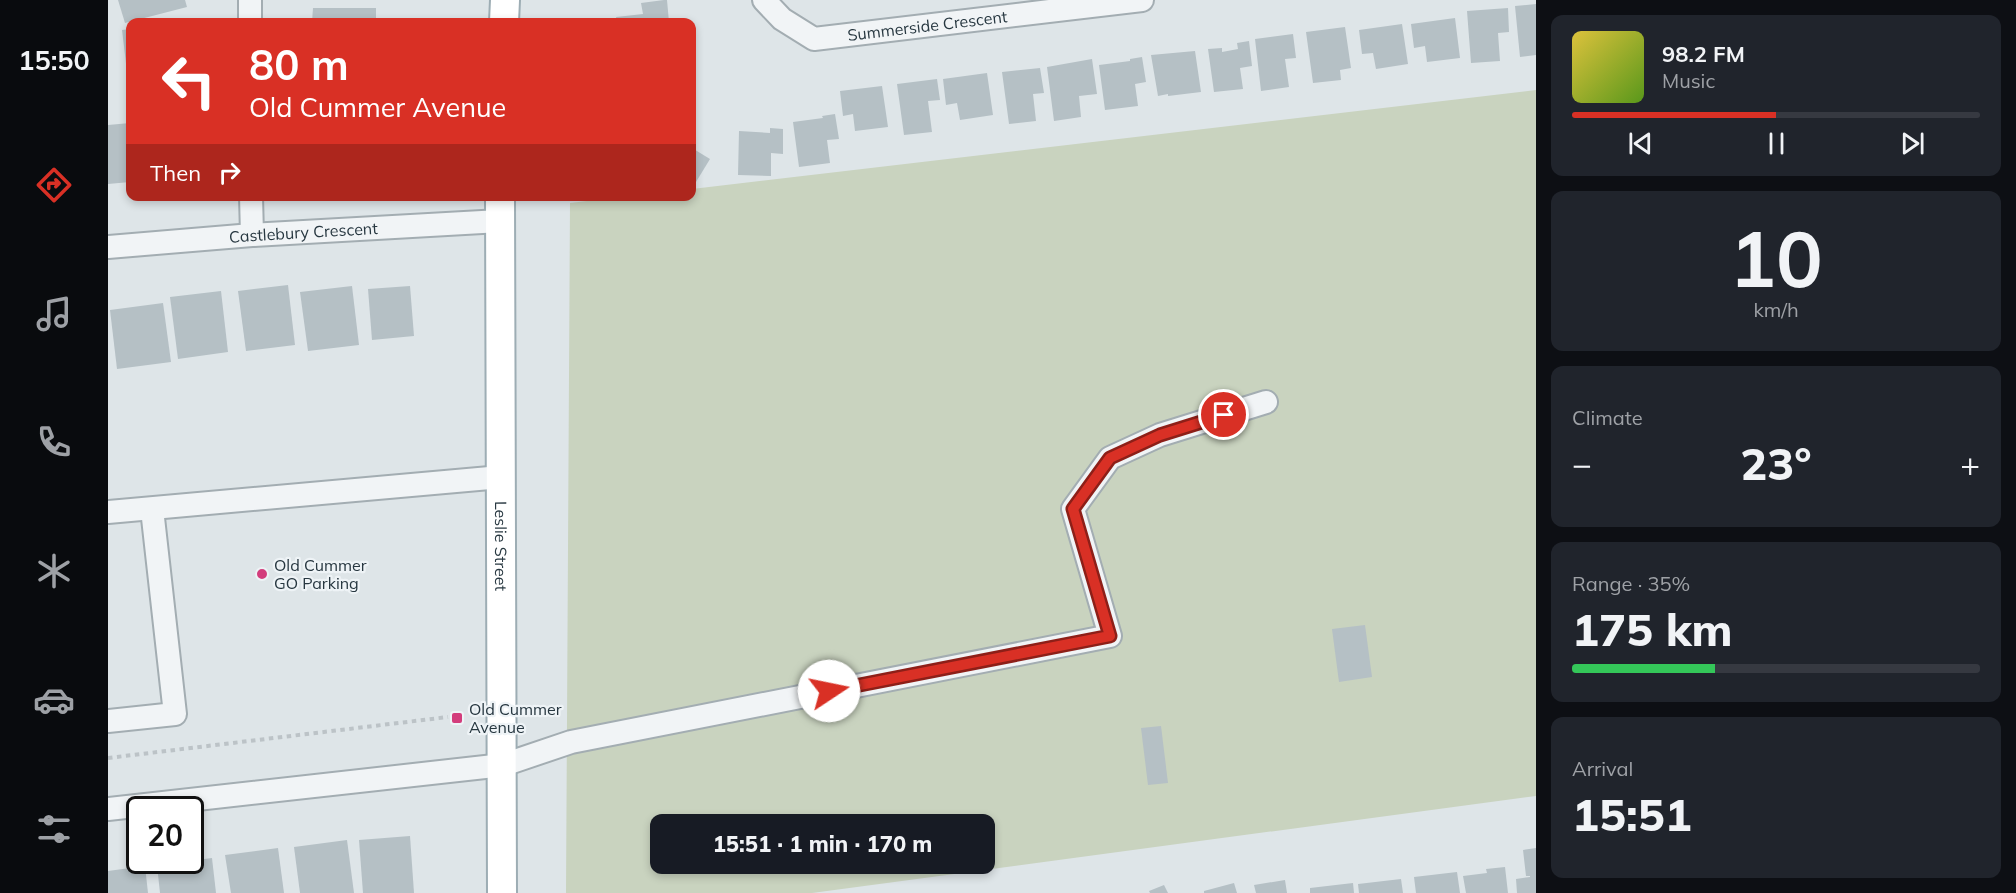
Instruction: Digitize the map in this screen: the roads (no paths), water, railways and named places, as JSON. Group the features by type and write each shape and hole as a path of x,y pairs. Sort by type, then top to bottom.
{"main road":[{"path":"504,18 505,0"},
{"name":"Leslie Street","path":"500,209 502,893"}],"street":[{"path":"250,0 250,18"},
{"name":"Summerside Crescent","path":"764,0 782,19 814,39 1142,0"},
{"path":"251,201 252,235"},
{"name":"Castlebury Crescent","path":"108,247 252,235 500,209"},
{"path":"108,809 503,765 571,742 1110,636 1073,509 1110,458 1160,435 1266,402"},
{"path":"108,512 501,477"},
{"path":"108,722 175,714 152,508"}],"place":[{"name":"Old Cummer GO Parking","path":"262,574"},
{"name":"Old Cummer Avenue","path":"457,718"}]}
